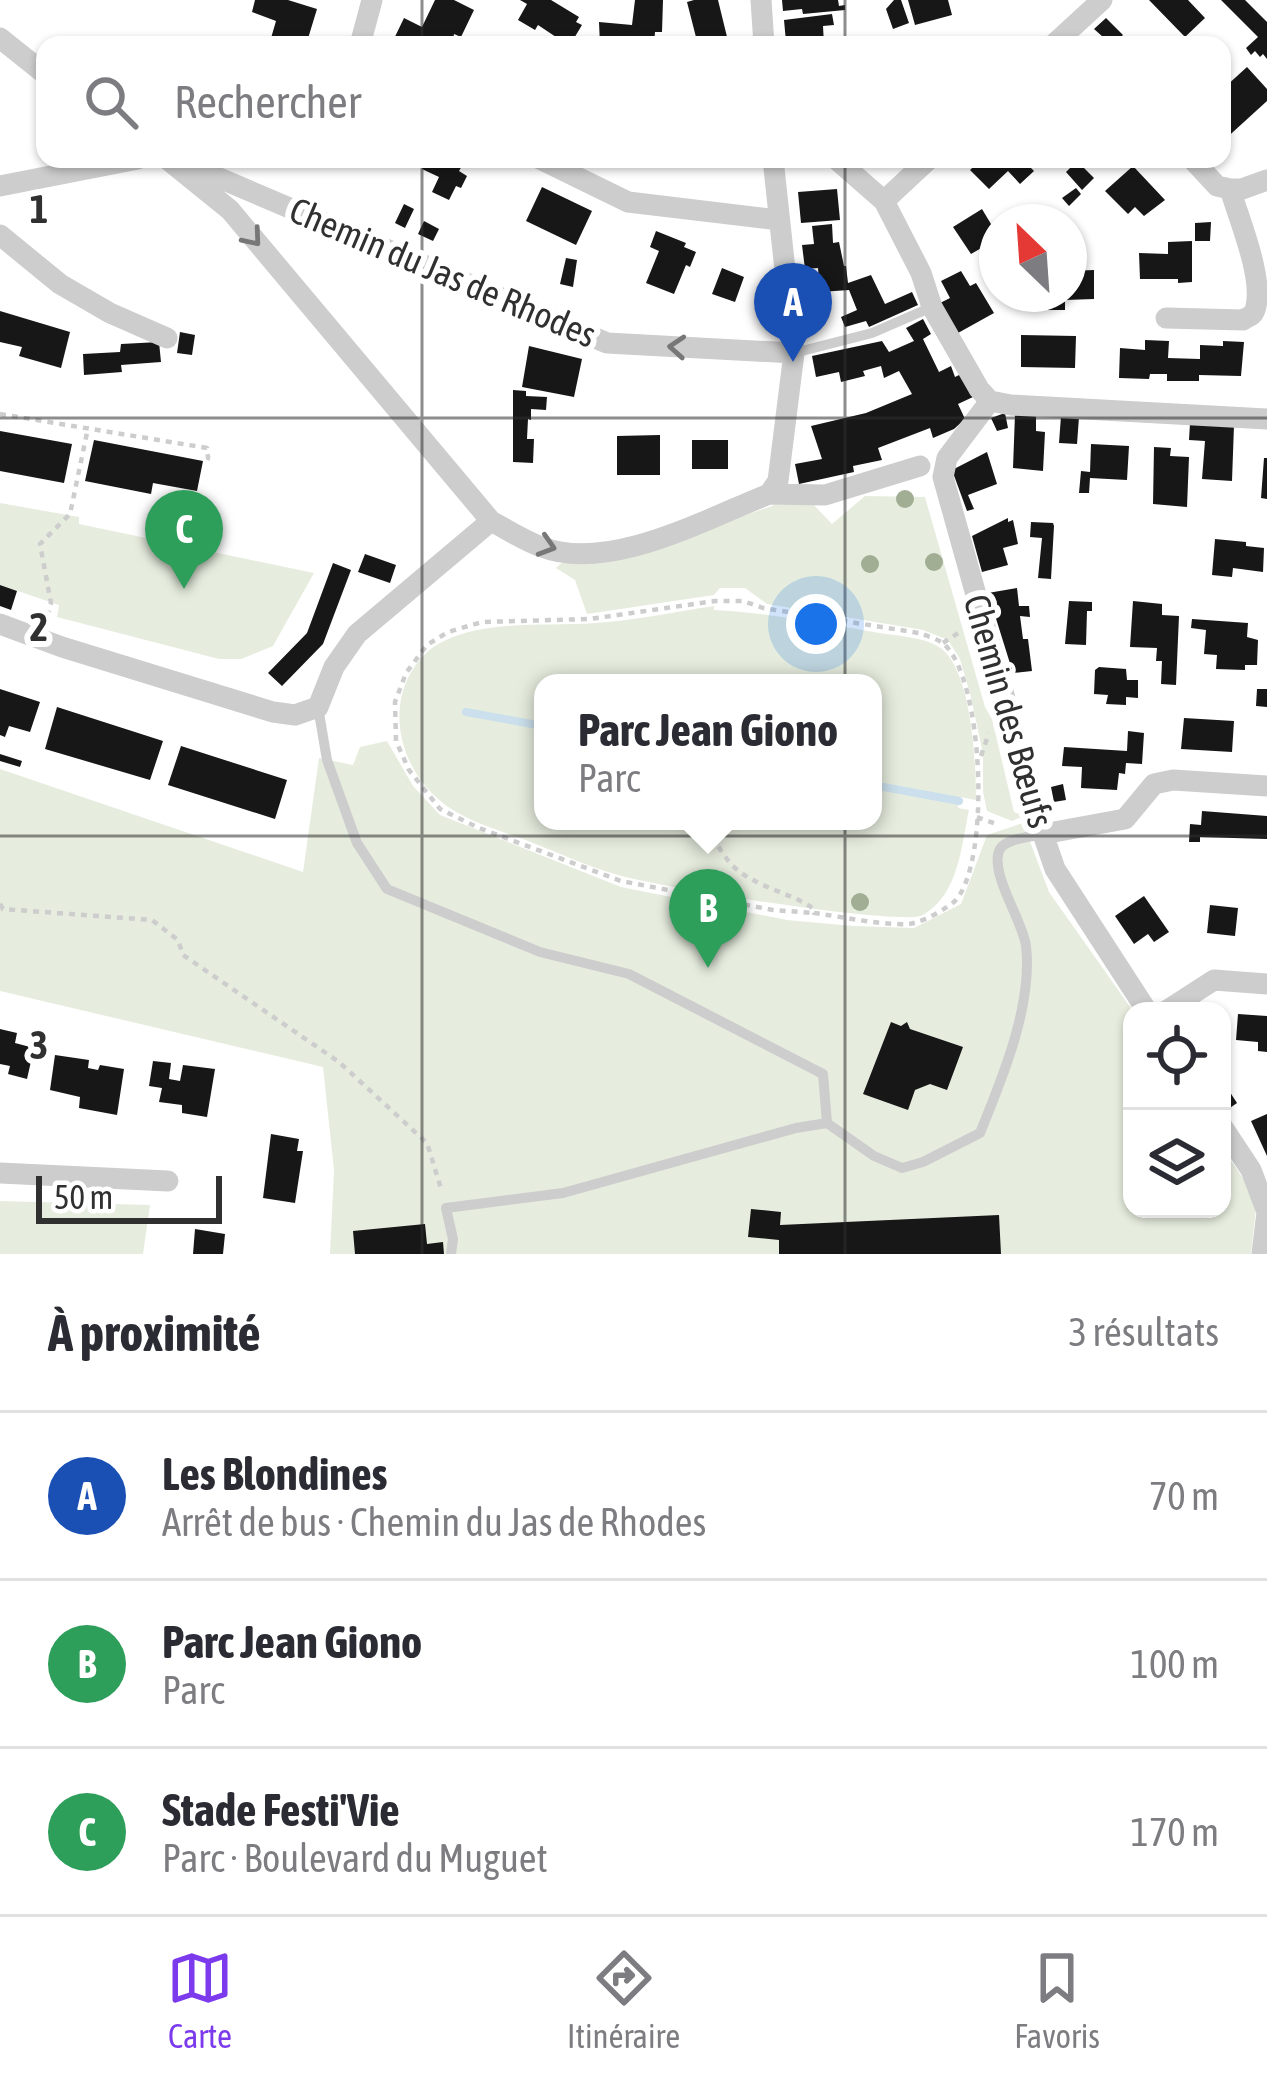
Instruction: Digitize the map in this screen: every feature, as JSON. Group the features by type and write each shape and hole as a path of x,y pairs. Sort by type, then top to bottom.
{"street":[{"path":"362,36 372,0"},
{"path":"761,0 763,36"},
{"path":"1079,36 1102,0"},
{"path":"0,38 36,67"},
{"path":"0,186 92,168"},
{"path":"181,168 230,210 491,521 545,549 591,556 627,550 770,494 825,495 920,466"},
{"name":"Chemin du Jas de Rhodes","path":"191,168 607,343 794,353"},
{"path":"558,168 628,202 779,220"},
{"path":"770,494 783,458 794,353 774,168"},
{"path":"846,168 884,201 932,307 990,401 1267,419"},
{"path":"884,201 919,168"},
{"path":"1200,168 1217,186 1230,189 1267,180"},
{"path":"1166,318 1243,320 1253,315 1257,305 1254,266 1230,189"},
{"path":"0,235 60,284 166,338"},
{"name":"Chemin des Bœufs","path":"990,401 947,458 944,477 1055,869 1142,1002"},
{"path":"0,624 273,712 295,715 318,707 334,667 357,634 491,521"},
{"path":"1043,834 1125,819 1154,784 1173,780 1267,786"},
{"path":"1180,1002 1214,980 1267,984"},
{"path":"1231,1140 1251,1170 1267,1212 1262,1254"},
{"path":"0,1173 168,1181"}],"lane":[{"path":"794,353 872,333 932,307"},
{"path":"318,707 327,760 357,844 387,889 540,952 629,974 729,1024 823,1074 827,1123"},
{"path":"451,1254 454,1239 446,1208 563,1193 827,1123 874,1156 902,1168 980,1133 1011,1058 1027,971 1026,940 998,869 998,852 1006,843 1043,834"}],"path":[{"path":"0,414 207,448 208,458 216,460"},
{"path":"40,639 51,602 40,544 70,514 88,428"},
{"path":"715,601 919,633 943,643 962,677 979,757 979,799 969,871 956,900 911,925 814,913 773,910 621,881 440,809 409,770 396,741 395,702 406,673 436,638 482,622 590,619 715,601"},
{"path":"49,608 58,610"},
{"path":"943,643 964,627"},
{"path":"700,832 711,837 731,865 746,876 803,902 814,913"},
{"path":"0,904 3,909 152,920 178,940 183,955 340,1062 427,1143 446,1208"}],"green space":[{"path":"865,496 925,497 992,719 1014,812 1024,816 1012,821 987,811 983,754 970,693 960,659 948,640 923,630 767,604 745,588 720,588 714,595 587,614 575,580 556,568 567,558 629,555 775,505 811,502 832,524"},
{"path":"0,503 314,573 273,646 241,659 219,659 57,617 59,605 0,585"},
{"path":"714,606 714,610 912,638 942,649 952,661 966,698 976,800 960,797 958,808 969,810 960,854 951,882 935,906 923,915 905,917 826,911 618,875 481,824 445,805 426,787 412,767 399,718 409,677 427,652 480,629 640,618"},
{"path":"387,741 413,786 440,815 621,887 787,920 914,928 961,904 987,835 1023,823 1049,892 1127,1002 1123,1002 1123,1218 1231,1218 1231,1160 1257,1199 1251,1254 330,1254 334,1170 323,1067 0,991 0,769 303,872 319,758 353,765 360,747"},
{"path":"0,1201 150,1205 143,1254 0,1254"}],"building":[{"path":"255,0 288,0 317,9 309,36 272,36 276,21 252,12"},
{"path":"435,0 454,0 474,10 461,36 395,36 404,18 422,27"},
{"path":"520,0 551,0 579,17 576,22 582,25 575,36 554,36 538,25 535,30 518,20 527,4"},
{"path":"635,0 663,0 662,32 600,36 599,22 632,25"},
{"path":"718,0 727,36 696,36 687,2"},
{"path":"782,0 838,0 845,10 783,11"},
{"path":"894,0 901,0 909,23 893,29 886,9"},
{"path":"908,0 948,0 952,15 915,25"},
{"path":"1149,0 1188,0 1205,18 1184,36"},
{"path":"1221,0 1245,0 1267,22 1267,59 1255,51 1251,55 1246,48 1258,37"},
{"path":"832,14 834,25 823,26 824,36 785,36 784,20"},
{"path":"1106,18 1123,35 1102,36 1094,29"},
{"path":"1247,67 1267,89 1267,101 1231,134 1231,82"},
{"path":"461,168 467,176 449,200 432,192 439,177 422,169"},
{"path":"1084,168 1094,178 1082,190 1066,172"},
{"path":"1135,168 1165,200 1144,216 1135,207 1128,214 1105,191"},
{"path":"970,170 1034,171 1020,184 1008,171 989,189"},
{"path":"542,187 592,211 576,245 526,221"},
{"path":"1076,188 1081,194 1071,204 1062,198"},
{"path":"837,189 840,220 801,223 798,192"},
{"path":"404,204 414,209 405,228 395,223"},
{"path":"979,211 979,249 971,254 953,227"},
{"path":"424,221 439,229 433,241 418,234"},
{"path":"1211,222 1210,241 1195,241 1195,223"},
{"path":"832,224 833,243 839,242 848,283 871,275 885,304 912,292 918,305 869,327 866,321 845,327 841,317 857,310 849,290 820,292 818,268 805,269 802,245 814,244 812,226"},
{"path":"656,231 696,252 674,294 646,283 659,251 650,247"},
{"path":"1192,241 1192,282 1140,279 1139,253 1168,254 1168,242"},
{"path":"566,258 577,260 573,287 560,284"},
{"path":"722,268 744,277 735,302 712,294"},
{"path":"1087,270 1094,270 1094,299 1087,299"},
{"path":"961,271 970,286 976,283 979,288 979,312 994,313 958,333 940,303 950,298 941,281"},
{"path":"0,311 70,332 61,368 19,356 22,347 0,342"},
{"path":"923,319 931,334 923,339 939,372 951,366 973,397 958,404 965,419 933,438 930,428 878,448 882,460 853,466 854,472 799,484 795,464 822,459 811,426 866,413 912,394 899,371 884,378 881,366 841,382 839,372 816,377 812,356 882,341 889,352 914,341 906,328"},
{"path":"180,332 195,335 192,355 177,353"},
{"path":"1021,335 1076,336 1075,368 1021,367"},
{"path":"1145,340 1169,341 1168,358 1200,359 1200,345 1244,342 1241,376 1199,375 1199,381 1167,381 1167,374 1119,378 1120,348 1145,350"},
{"path":"159,342 161,362 121,365 122,372 84,375 83,354 120,352 121,344"},
{"path":"529,346 582,359 574,397 522,387"},
{"path":"513,390 547,397 546,410 531,409 528,419 527,439 534,439 533,463 513,462"},
{"path":"1005,413 1008,428 997,431 991,418"},
{"path":"1015,414 1036,416 1036,431 1045,432 1043,471 1013,468"},
{"path":"1061,416 1079,417 1077,444 1059,443"},
{"path":"1190,423 1234,425 1232,481 1202,479 1205,441 1189,440"},
{"path":"0,431 72,444 64,483 0,471"},
{"path":"660,435 660,475 617,475 617,436"},
{"path":"94,440 203,461 197,491 153,483 151,494 85,481"},
{"path":"692,440 728,440 728,469 692,469"},
{"path":"1091,444 1129,446 1127,480 1090,478 1089,493 1079,493 1081,471 1090,472"},
{"path":"1154,447 1171,448 1170,456 1189,457 1187,507 1153,504"},
{"path":"987,452 997,484 968,495 974,509 967,511 952,470"},
{"path":"1267,458 1267,499 1261,498"},
{"path":"1008,518 1008,522 1013,520 1018,544 1003,548 1008,565 982,572 972,536"},
{"path":"1031,522 1053,523 1051,579 1038,578 1042,538 1030,537"},
{"path":"1215,539 1264,548 1263,572 1233,568 1232,577 1212,575"},
{"path":"365,554 396,565 390,583 358,572"},
{"path":"333,563 351,570 323,644 282,686 268,673 307,633"},
{"path":"0,585 17,591 11,610 0,606"},
{"path":"1017,588 1019,606 1029,606 1030,617 1020,616 1032,671 1013,673 988,593"},
{"path":"1069,601 1092,602 1092,611 1087,611 1086,645 1065,644"},
{"path":"1133,601 1162,604 1162,615 1179,616 1176,685 1161,684 1157,648 1130,647"},
{"path":"1192,619 1248,623 1247,637 1258,640 1257,665 1245,665 1245,670 1216,669 1217,655 1204,654 1206,630 1191,628"},
{"path":"1099,667 1126,669 1127,680 1138,680 1138,698 1126,697 1126,705 1106,704 1108,695 1094,694"},
{"path":"0,689 40,702 30,732 9,726 5,737 0,735"},
{"path":"1257,689 1267,689 1267,707 1256,706"},
{"path":"57,707 163,741 150,780 45,749"},
{"path":"1184,718 1234,721 1232,752 1181,749"},
{"path":"1128,731 1144,733 1142,764 1126,763 1117,790 1081,788 1082,767 1062,766 1064,747 1127,751"},
{"path":"181,746 287,780 275,819 168,785"},
{"path":"0,754 22,761 20,767 0,761"},
{"path":"1063,784 1066,800 1054,802 1051,787"},
{"path":"1202,811 1267,816 1267,839 1200,837 1200,842 1189,842 1190,824 1201,825"},
{"path":"1144,896 1169,932 1154,942 1148,934 1134,944 1115,916"},
{"path":"1210,905 1238,908 1235,936 1207,933"},
{"path":"1238,1014 1267,1016 1267,1052 1258,1051 1258,1042 1236,1040"},
{"path":"891,1022 901,1026 907,1022 910,1029 963,1047 947,1090 930,1084 915,1090 908,1110 863,1094"},
{"path":"0,1029 17,1033 15,1043 34,1048 27,1079 8,1074 10,1066 0,1064"},
{"path":"55,1055 89,1060 88,1068 124,1069 117,1115 79,1108 80,1097 50,1090"},
{"path":"153,1061 171,1063 169,1079 180,1081 183,1065 215,1069 207,1117 182,1113 182,1105 159,1102 162,1088 149,1086"},
{"path":"1267,1114 1267,1156 1251,1121"},
{"path":"271,1134 299,1139 297,1151 303,1151 295,1203 263,1198"},
{"path":"751,1209 781,1212 780,1225 999,1215 1001,1254 779,1254 779,1240 748,1237"},
{"path":"425,1224 427,1244 443,1242 444,1254 355,1254 353,1231"},
{"path":"195,1229 225,1234 223,1254 193,1254"}],"waterway":[{"path":"466,712 534,724"},
{"path":"882,787 959,801"}],"place":[{"name":"Les Blondines","path":"793,362"},
{"name":"Stade Festi'Vie","path":"184,589"},
{"name":"Parc Jean Giono","path":"708,968"}]}
